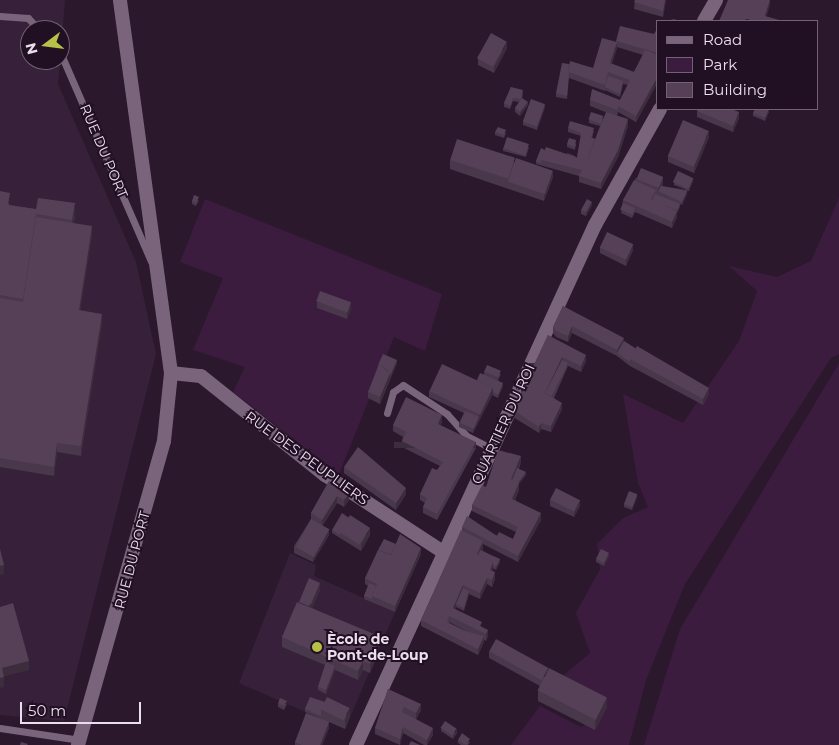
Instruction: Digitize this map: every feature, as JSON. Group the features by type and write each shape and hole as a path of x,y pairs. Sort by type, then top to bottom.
{"street":[{"name":"RUE DU PORT","path":"79,742 164,440 171,373 120,0"},
{"path":"705,20 716,0"},
{"name":"QUARTIER DU ROI","path":"356,745 443,552 595,225 659,110"},
{"name":"RUE DES PEUPLIERS","path":"171,373 201,376 325,475 443,552"}],"lane":[{"path":"0,16 28,18 30,20"},
{"name":"RUE DU PORT","path":"68,70 159,279"},
{"path":"387,413 393,392 403,385 447,414 467,436 492,449"},
{"path":"0,728 79,742"}],"shaded area":[{"path":"0,0 65,0 63,20 20,20 20,70 59,70 58,84 136,262 156,354 64,721 0,715"},
{"name":"Ècole de Pont-de-Loup","path":"290,553 316,565 314,576 395,612 345,729 239,683"}],"green space":[{"path":"839,198 839,354 831,358 685,584 646,680 629,745 511,745 540,706 581,727 595,721 553,684 590,653 576,613 600,569 597,544 623,518 648,507 638,483 623,394 683,423 739,341 757,291 729,266 777,277 811,261"},
{"path":"205,199 442,294 425,351 394,337 339,474 233,392 245,367 193,350 223,278 180,262"},
{"path":"839,363 839,745 644,745 680,629"}],"building":[{"path":"635,0 665,0 663,11 634,2"},
{"path":"728,0 770,0 765,16 779,20 746,19 719,20"},
{"path":"620,26 654,34 656,31 656,52 616,41"},
{"path":"491,33 507,42 493,67 477,58"},
{"path":"602,38 617,42 610,63 634,72 645,50 656,54 656,80 636,116 618,106 617,110 590,100 592,89 620,100 630,80 608,72 605,85 568,72 570,61 593,68"},
{"path":"562,63 569,64 567,96 556,93"},
{"path":"608,76 623,81 620,94 605,87"},
{"path":"511,87 523,90 521,99 513,98 510,106 504,103"},
{"path":"522,98 528,102 520,112 515,108"},
{"path":"531,99 545,104 537,127 523,122"},
{"path":"734,110 739,112 733,126 697,111"},
{"path":"754,110 769,110 765,118 753,113"},
{"path":"591,112 603,116 601,124 589,120"},
{"path":"606,112 628,119 618,150 601,183 579,176 582,170 541,160 546,147 587,161"},
{"path":"683,120 709,131 694,167 668,156"},
{"path":"570,121 594,128 591,137 595,139 587,161 577,158 581,133 568,128"},
{"path":"498,127 506,130 504,135 495,132"},
{"path":"507,137 529,144 525,156 503,148"},
{"path":"569,138 576,140 575,147 567,144"},
{"path":"457,139 515,158 508,179 450,160"},
{"path":"541,148 545,150 541,163 536,161"},
{"path":"516,158 553,171 545,194 508,182"},
{"path":"641,168 663,177 659,188 637,179"},
{"path":"678,171 693,178 688,189 673,182"},
{"path":"634,180 656,190 651,199 677,211 672,222 623,200"},
{"path":"661,186 687,191 682,202 658,191"},
{"path":"0,191 10,193 8,205 36,209 38,198 75,203 72,220 36,214 23,299 0,295"},
{"path":"655,194 680,204 677,211 652,200"},
{"path":"194,195 199,197 196,203 192,201"},
{"path":"587,199 592,202 586,212 581,210"},
{"path":"623,203 635,208 632,215 620,209"},
{"path":"36,217 92,226 79,310 102,314 81,446 57,443 54,467 0,458 0,298 23,302"},
{"path":"607,232 633,244 626,260 600,247"},
{"path":"320,291 351,302 347,313 316,301"},
{"path":"563,306 624,338 617,350 572,326 568,336 556,331 553,327"},
{"path":"548,335 586,355 581,366 562,357 545,393 562,403 551,426 541,423 539,427 513,410"},
{"path":"624,341 636,349 630,362 617,353"},
{"path":"637,346 709,388 703,399 630,359"},
{"path":"383,354 397,360 390,376 390,373 379,364 377,367"},
{"path":"562,360 568,363 551,396 545,393"},
{"path":"379,364 390,373 380,397 368,392"},
{"path":"442,364 493,388 480,415 429,391"},
{"path":"487,365 501,371 498,377 484,371"},
{"path":"480,373 503,383 498,395 493,392 493,388 477,380"},
{"path":"406,397 442,415 438,424 476,442 437,514 423,507 427,498 420,494 432,468 437,470 443,462 402,441 406,432 393,425"},
{"path":"465,411 479,417 474,429 460,423"},
{"path":"358,447 406,488 396,503 344,467"},
{"path":"498,450 521,456 511,479 519,483 512,499 541,513 518,556 462,527 467,516 497,536 499,532 513,539 518,527 472,505 482,485 486,487"},
{"path":"517,468 526,472 518,483 512,480"},
{"path":"329,481 349,494 344,500 337,496 322,520 311,513"},
{"path":"556,488 580,500 574,512 550,500"},
{"path":"629,491 637,494 632,507 624,504"},
{"path":"342,513 349,518 340,535 332,530"},
{"path":"350,515 370,528 359,545 339,532"},
{"path":"311,519 329,529 314,557 295,547"},
{"path":"461,530 483,541 477,554 493,562 490,570 495,572 492,580 487,578 480,593 463,585 453,608 482,622 480,626 488,630 486,634 449,616 447,622 465,631 484,636 478,649 421,620"},
{"path":"400,534 421,548 395,606 372,596 377,584 365,578 378,550 391,555"},
{"path":"384,539 396,544 391,555 378,550"},
{"path":"0,549 4,565 0,566"},
{"path":"601,549 609,553 604,563 596,559"},
{"path":"480,550 500,559 496,567 493,565 493,562 478,555"},
{"path":"309,578 320,583 311,604 308,606 299,602"},
{"path":"369,583 376,586 372,599 364,596"},
{"path":"463,588 469,591 464,608 456,604"},
{"path":"297,602 374,634 370,644 377,647 370,664 363,661 358,671 282,637"},
{"path":"13,603 29,661 2,668 4,677 0,678 0,607"},
{"path":"496,639 548,668 542,680 489,651"},
{"path":"326,662 335,666 326,690 318,687"},
{"path":"549,668 607,698 596,720 538,690"},
{"path":"388,689 421,704 416,713 404,707 402,712 433,728 427,740 403,727 400,739 375,728"},
{"path":"310,697 325,702 321,710 321,716 305,709"},
{"path":"327,697 349,708 343,721 321,710"},
{"path":"280,698 287,701 284,706 278,703"},
{"path":"306,713 329,722 320,745 302,745 295,742"},
{"path":"445,721 457,729 452,735 441,728"},
{"path":"462,733 470,739 466,745 458,740"},
{"path":"411,741 420,745 409,745"}],"place":[{"name":"Ècole de Pont-de-Loup","path":"317,647"}]}
